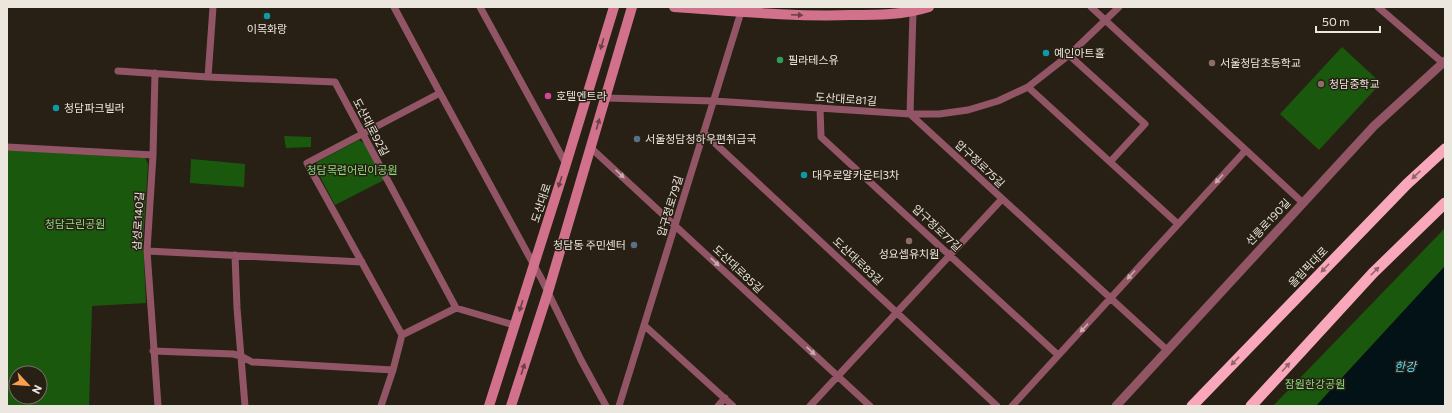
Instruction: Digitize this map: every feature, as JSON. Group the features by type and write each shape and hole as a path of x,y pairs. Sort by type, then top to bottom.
{"highway":[{"name":"올림픽대로","path":"1192,406 1407,184 1445,149"},
{"path":"1251,406 1373,273 1445,202"}],"main road":[{"name":"도산대로","path":"489,406 614,7"},
{"path":"511,406 548,292 632,7"},
{"path":"674,7 824,16 913,12 929,7"}],"street":[{"path":"208,77 213,7"},
{"path":"394,7 533,266 541,278 581,360 606,406"},
{"path":"480,7 566,164"},
{"path":"1091,7 1303,203"},
{"name":"도산대로81길","path":"605,98 714,101 910,114 940,114 968,110 998,101 1028,87 1069,55 1119,7"},
{"path":"1378,7 1444,62"},
{"name":"압구정로79길","path":"619,406 741,12"},
{"path":"910,114 913,12"},
{"path":"1069,55 1145,124 1110,162"},
{"name":"선릉로190길","path":"1116,406 1374,126 1444,62"},
{"path":"118,71 155,73"},
{"name":"도산대로92길","path":"155,73 208,77 335,82 456,308"},
{"name":"삼성로140길","path":"155,73 153,155 148,251 153,351 158,406"},
{"path":"1028,87 1178,224"},
{"path":"381,406 393,370 402,335 307,163 440,93"},
{"name":"압구정로77길","path":"820,108 821,136 1058,355"},
{"name":"압구정로75길","path":"910,114 1167,350"},
{"name":"도산대로83길","path":"704,133 997,406"},
{"path":"7,147 153,155"},
{"name":"도산대로85길","path":"591,148 870,406"},
{"path":"1012,406 1246,151"},
{"path":"810,406 1002,199"},
{"path":"148,251 362,262"},
{"path":"235,255 245,406"},
{"path":"402,335 456,308 514,325"},
{"path":"645,326 733,406"},
{"path":"153,351 233,354 241,356 252,362 393,370"},
{"path":"718,406 725,398"}],"green space":[{"path":"1342,47 1381,83 1319,150 1280,114"},
{"path":"284,136 311,137 311,147 286,148"},
{"name":"청담목련어린이공원","path":"359,140 365,144 384,180 335,205 315,167 317,162"},
{"name":"청담근린공원","path":"7,150 145,158 148,164 143,242 146,303 92,306 89,406 7,406"},
{"path":"191,159 245,164 244,187 190,183"},
{"name":"잠원한강공원","path":"1445,228 1445,266 1316,406 1273,406"}],"water":[{"name":"한강","path":"1445,266 1445,406 1316,406"}],"place":[{"name":"이목화랑","path":"267,16"},
{"name":"예인아트홀","path":"1046,53"},
{"name":"필라테스유","path":"780,60"},
{"name":"서울청담초등학교","path":"1212,63"},
{"name":"청담중학교","path":"1321,84"},
{"name":"호텔엔트라","path":"548,96"},
{"name":"청담파크빌라","path":"56,108"},
{"name":"서울청담청하우편취급국","path":"637,139"},
{"name":"대우로얄카운티3차","path":"804,175"},
{"name":"성요셉유치원","path":"909,241"},
{"name":"청담동 주민센터","path":"634,245"}]}
